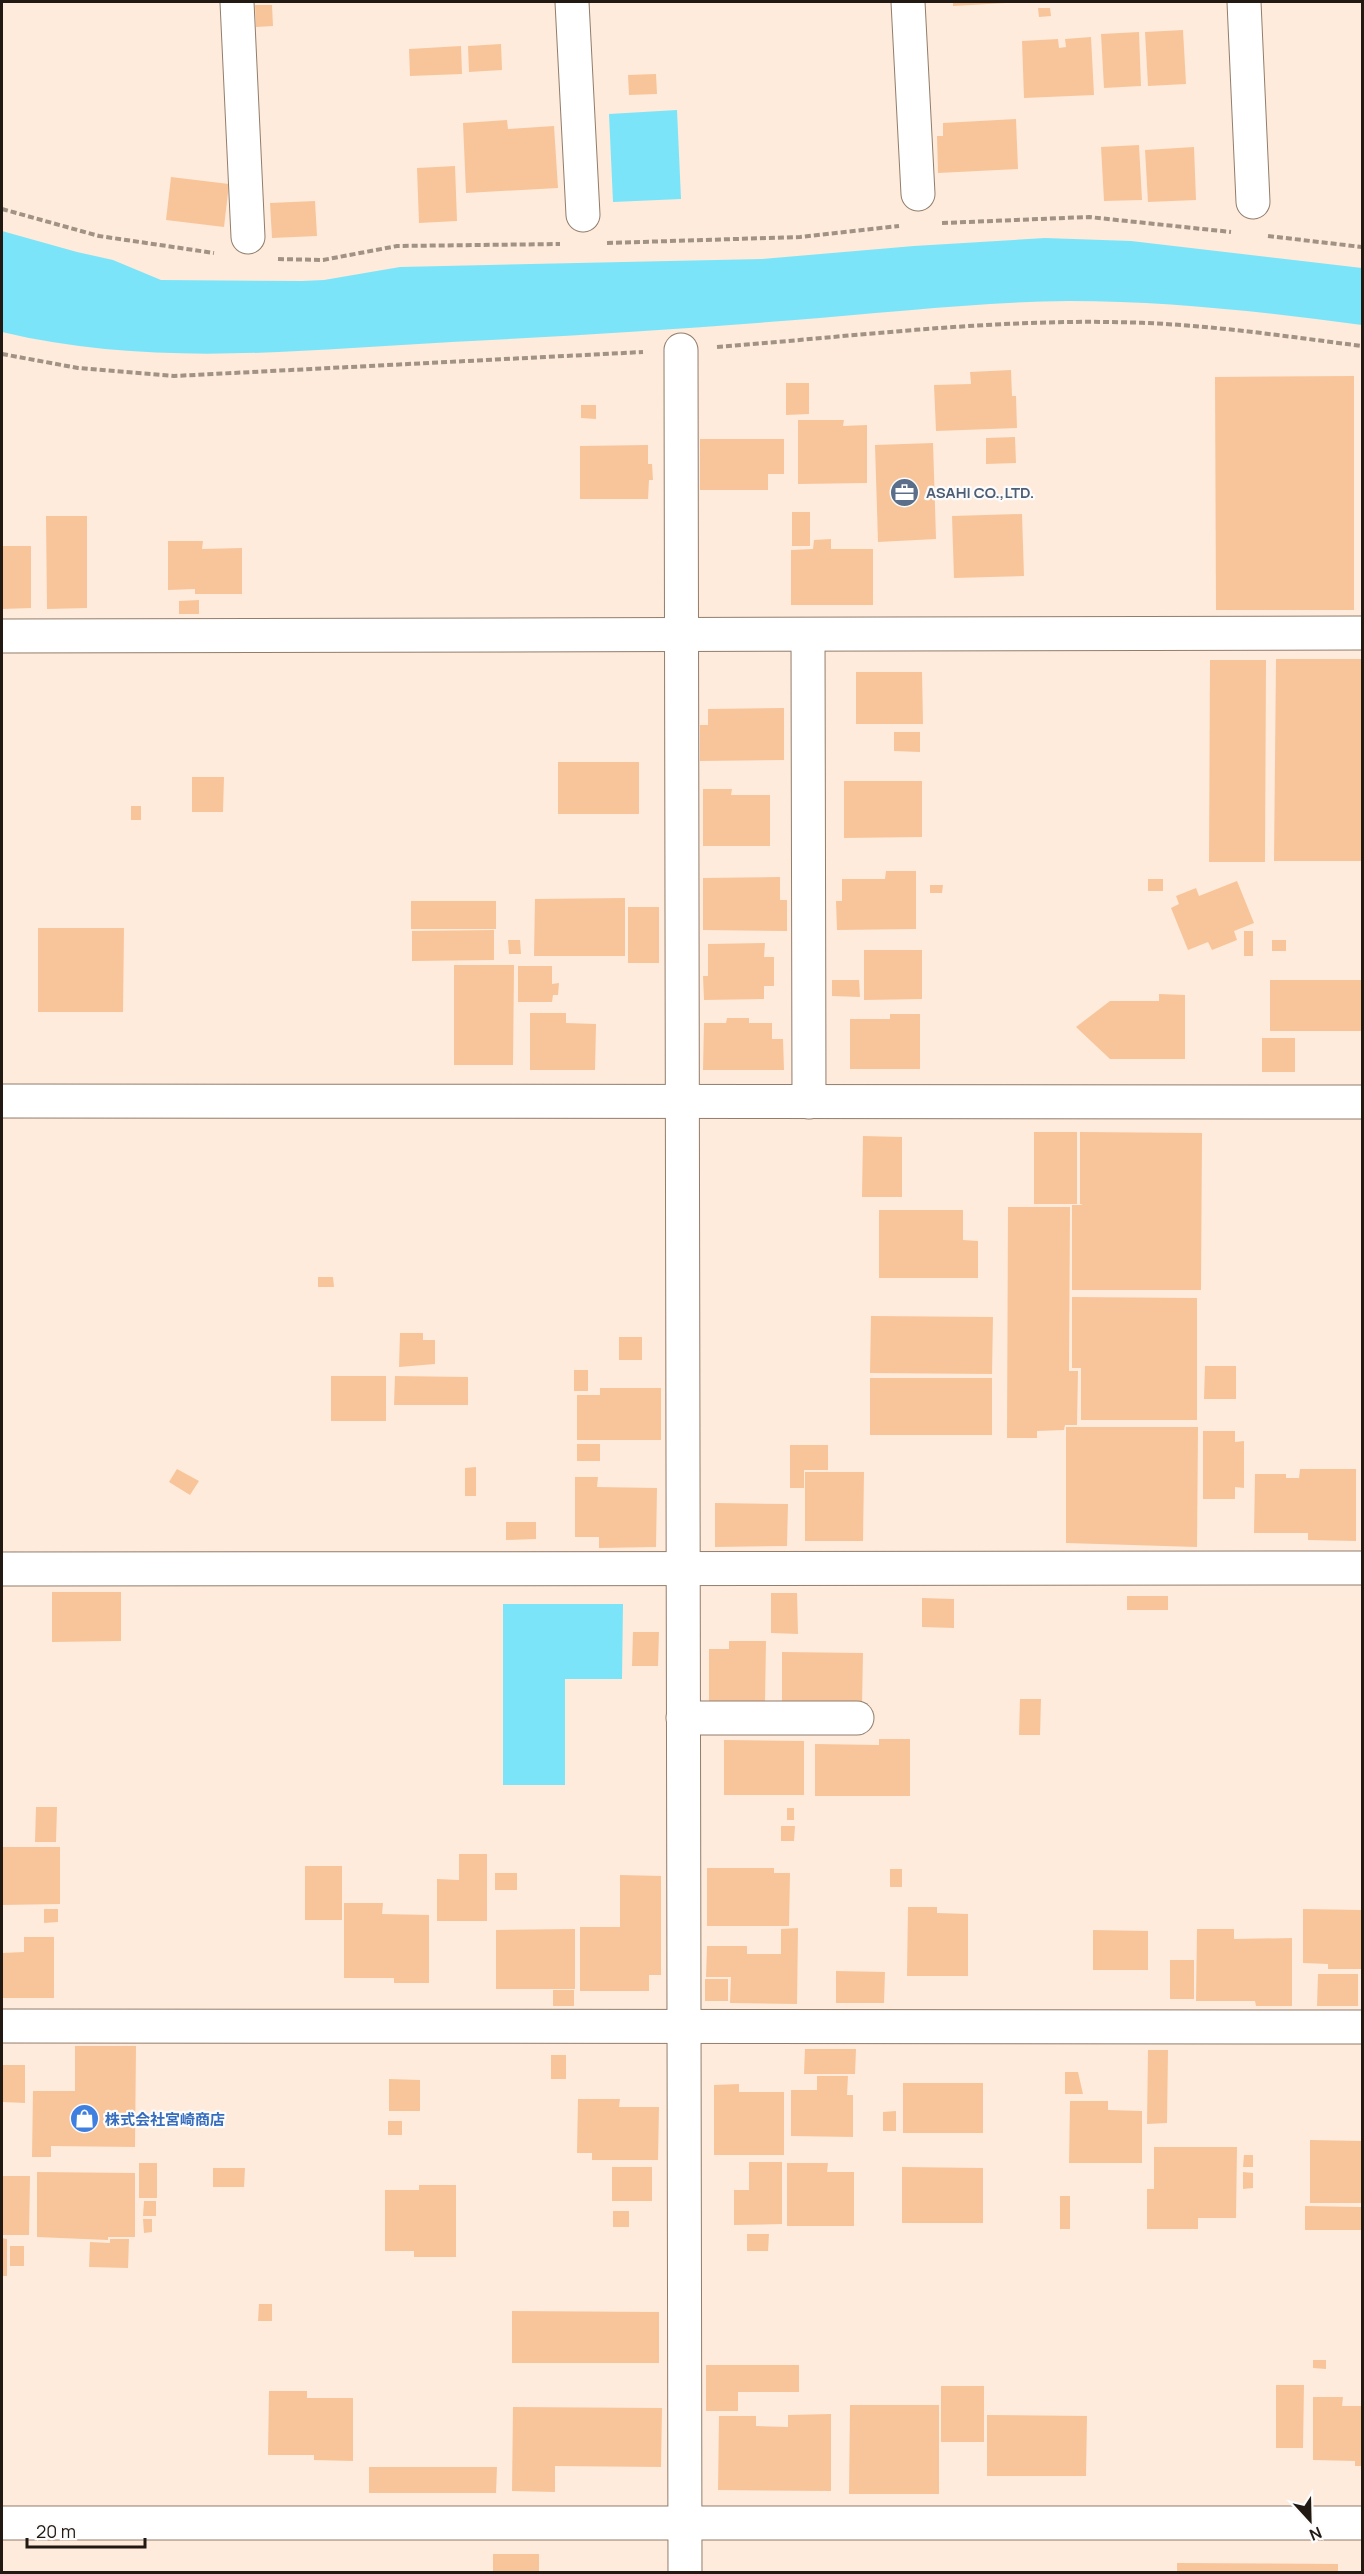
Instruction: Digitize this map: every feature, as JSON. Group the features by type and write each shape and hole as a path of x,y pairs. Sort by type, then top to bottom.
{"street":[{"path":"237,2 259,248"},
{"path":"572,2 589,229"},
{"path":"908,2 918,194"},
{"path":"1244,2 1253,202"},
{"path":"681,350 685,2572"},
{"path":"2,636 1362,633"},
{"path":"808,634 809,1102"},
{"path":"2,1101 1362,1102"},
{"path":"2,1569 1362,1568"},
{"path":"683,1718 857,1718"},
{"path":"2,2026 1362,2027"},
{"path":"2,2523 1362,2523"}],"path":[{"path":"2,209 99,236 216,253"},
{"path":"934,224 1089,217 1236,232"},
{"path":"589,229 800,237 902,226"},
{"path":"1259,235 1362,248"},
{"path":"259,248 323,260 397,246 561,244"}],"water":[{"path":"677,110 681,199 613,202 609,114"},
{"path":"2,231 113,260 161,280 302,281 324,280 400,267 762,259 1045,238 1131,241 1362,268 1362,325 1216,308 1069,301 966,306 624,332 282,352 226,354 115,350 58,343 2,332"},
{"path":"503,1604 623,1604 622,1679 565,1679 565,1785 503,1785"}],"building":[{"path":"953,2 1006,2 1006,3 953,6"},
{"path":"255,5 272,5 273,26 256,27"},
{"path":"1038,8 1050,8 1051,16 1039,17"},
{"path":"1183,30 1186,84 1148,86 1145,32"},
{"path":"1139,32 1141,86 1104,88 1101,34"},
{"path":"1091,37 1094,95 1024,98 1022,41 1058,39 1059,48 1066,47 1065,39"},
{"path":"501,44 502,70 469,72 468,46"},
{"path":"461,46 462,74 410,76 409,49"},
{"path":"656,74 657,94 629,95 628,75"},
{"path":"1016,119 1018,169 938,173 937,136 943,136 943,123"},
{"path":"507,120 508,129 554,126 558,188 466,193 463,123"},
{"path":"1139,145 1142,200 1104,201 1101,147"},
{"path":"1194,147 1196,200 1148,202 1145,150"},
{"path":"455,166 457,221 419,223 417,168"},
{"path":"171,177 229,184 224,227 166,220"},
{"path":"315,201 317,236 272,238 270,203"},
{"path":"1011,370 1012,396 1016,396 1017,428 936,431 934,385 971,384 970,372"},
{"path":"1354,376 1354,610 1216,610 1215,377"},
{"path":"786,383 809,383 809,414 786,415"},
{"path":"581,405 596,405 596,419 581,418"},
{"path":"798,420 844,420 843,426 867,425 867,483 798,484"},
{"path":"1015,437 1016,463 986,464 986,438"},
{"path":"700,439 784,439 784,474 768,474 768,490 700,490"},
{"path":"933,443 936,539 878,542 875,445"},
{"path":"648,445 648,464 652,464 653,480 649,480 648,499 580,499 580,446"},
{"path":"792,512 810,512 810,546 792,546"},
{"path":"1022,514 1024,576 954,578 952,516"},
{"path":"46,516 87,516 87,608 47,609"},
{"path":"831,539 831,549 873,549 873,605 791,605 791,550 813,549 814,540"},
{"path":"168,541 203,541 202,549 242,548 242,594 195,594 195,589 168,590"},
{"path":"2,546 31,546 31,608 2,609"},
{"path":"199,600 199,614 179,614 179,601"},
{"path":"1276,659 1362,659 1362,861 1274,861"},
{"path":"1210,660 1266,660 1265,862 1209,862"},
{"path":"856,672 922,672 923,724 856,724"},
{"path":"784,708 784,760 700,761 700,725 708,725 708,709"},
{"path":"894,732 920,732 920,752 894,751"},
{"path":"558,762 639,762 639,814 558,814"},
{"path":"192,777 224,777 223,812 192,812"},
{"path":"844,781 922,781 922,837 844,838"},
{"path":"703,789 732,789 731,795 770,795 770,846 703,846"},
{"path":"131,806 141,806 141,820 131,820"},
{"path":"886,871 916,871 916,929 837,930 836,901 842,901 842,879 885,879"},
{"path":"780,877 780,900 787,900 787,931 703,930 703,878"},
{"path":"1148,879 1163,879 1163,891 1148,891"},
{"path":"1237,881 1254,923 1234,931 1237,940 1212,950 1208,942 1188,950 1171,908 1179,904 1176,896 1196,888 1199,896"},
{"path":"930,885 943,885 942,893 930,893"},
{"path":"625,898 625,956 534,956 535,899"},
{"path":"411,901 496,901 496,929 411,929"},
{"path":"628,907 659,907 659,963 628,963"},
{"path":"38,928 124,928 123,1012 38,1012"},
{"path":"494,930 494,960 412,961 412,931"},
{"path":"1244,931 1253,931 1253,956 1244,956"},
{"path":"508,940 520,940 521,954 509,954"},
{"path":"1272,940 1286,940 1286,951 1272,951"},
{"path":"765,943 764,957 774,957 774,986 764,986 764,999 704,1000 703,976 708,976 708,944"},
{"path":"864,950 922,950 922,999 864,1000"},
{"path":"454,965 514,965 513,1065 454,1065"},
{"path":"518,966 552,966 552,984 559,983 558,995 553,995 552,1002 518,1002"},
{"path":"832,980 859,980 860,997 832,996"},
{"path":"1270,980 1362,980 1362,1031 1270,1031"},
{"path":"1159,994 1185,995 1185,1059 1110,1059 1076,1027 1110,1001 1159,1001"},
{"path":"530,1013 566,1013 566,1023 596,1024 595,1070 530,1070"},
{"path":"890,1014 920,1014 920,1069 850,1069 850,1019 890,1019"},
{"path":"727,1018 749,1018 749,1023 772,1023 772,1039 783,1039 784,1070 703,1070 704,1023 726,1023"},
{"path":"1262,1038 1295,1038 1295,1072 1262,1072"},
{"path":"1034,1132 1077,1132 1077,1204 1034,1204"},
{"path":"1080,1132 1202,1133 1201,1290 1072,1290 1072,1205 1083,1205 1080,1204"},
{"path":"863,1136 902,1137 902,1197 862,1197"},
{"path":"1008,1207 1070,1207 1069,1371 1078,1371 1077,1425 1065,1425 1064,1430 1037,1431 1037,1438 1007,1438"},
{"path":"879,1210 963,1210 963,1240 978,1241 978,1278 879,1278"},
{"path":"318,1277 333,1277 334,1287 318,1287"},
{"path":"1072,1297 1197,1298 1197,1420 1081,1420 1081,1368 1072,1368"},
{"path":"871,1316 993,1317 992,1374 870,1373"},
{"path":"400,1333 423,1333 423,1340 435,1340 435,1364 399,1367"},
{"path":"619,1337 642,1337 642,1360 619,1360"},
{"path":"1205,1366 1236,1366 1236,1399 1204,1399"},
{"path":"574,1370 588,1370 588,1391 574,1391"},
{"path":"331,1376 386,1376 386,1421 331,1421"},
{"path":"395,1376 468,1377 468,1405 394,1405"},
{"path":"870,1378 992,1378 992,1435 870,1435"},
{"path":"600,1388 661,1388 661,1440 577,1440 577,1395 600,1395"},
{"path":"1066,1427 1198,1427 1197,1547 1066,1543"},
{"path":"1203,1431 1235,1431 1235,1442 1244,1441 1244,1488 1235,1487 1235,1499 1203,1499"},
{"path":"577,1444 600,1444 600,1461 577,1461"},
{"path":"790,1445 828,1445 828,1470 804,1470 804,1488 790,1488"},
{"path":"476,1467 476,1496 465,1496 465,1468"},
{"path":"177,1469 199,1481 190,1495 169,1482"},
{"path":"1300,1469 1356,1469 1356,1541 1308,1540 1308,1533 1254,1533 1255,1474 1286,1474 1286,1478 1299,1478"},
{"path":"805,1472 864,1472 863,1541 805,1541"},
{"path":"575,1477 598,1477 597,1487 657,1488 656,1547 599,1548 599,1537 575,1537"},
{"path":"715,1503 788,1504 787,1546 715,1547"},
{"path":"506,1522 536,1522 536,1539 506,1540"},
{"path":"52,1592 121,1592 121,1641 52,1642"},
{"path":"771,1593 797,1593 798,1634 771,1633"},
{"path":"1127,1596 1168,1596 1168,1610 1127,1610"},
{"path":"922,1598 954,1599 954,1628 922,1627"},
{"path":"633,1632 659,1632 658,1666 632,1666"},
{"path":"729,1641 766,1641 765,1704 709,1703 709,1649 729,1649"},
{"path":"782,1652 863,1653 862,1706 782,1705"},
{"path":"1020,1699 1041,1699 1040,1735 1019,1735"},
{"path":"879,1739 910,1739 910,1796 815,1796 815,1744 879,1745"},
{"path":"724,1740 804,1741 804,1795 724,1795"},
{"path":"36,1807 57,1807 56,1842 35,1842"},
{"path":"787,1808 794,1808 794,1820 787,1820"},
{"path":"781,1826 795,1826 794,1841 781,1841"},
{"path":"2,1847 60,1847 60,1904 2,1905"},
{"path":"459,1854 487,1854 487,1921 437,1921 437,1879 459,1880"},
{"path":"305,1866 342,1866 342,1920 305,1920"},
{"path":"707,1868 774,1868 774,1873 790,1873 789,1926 707,1926"},
{"path":"890,1869 902,1869 902,1887 890,1887"},
{"path":"495,1873 517,1873 517,1890 495,1890"},
{"path":"620,1875 661,1876 661,1975 649,1975 649,1991 580,1991 580,1927 620,1927"},
{"path":"344,1903 383,1903 382,1914 429,1915 429,1983 394,1983 394,1978 344,1978"},
{"path":"908,1907 937,1907 937,1913 968,1914 968,1976 907,1976"},
{"path":"44,1909 58,1909 58,1922 44,1923"},
{"path":"1303,1909 1362,1910 1362,1969 1328,1969 1328,1964 1303,1963"},
{"path":"798,1928 797,2004 730,2003 731,1977 706,1977 707,1946 747,1946 747,1954 781,1954 781,1929"},
{"path":"575,1929 575,1989 496,1989 496,1930"},
{"path":"1197,1929 1234,1929 1234,1939 1292,1938 1292,2006 1256,2006 1255,2001 1196,2001"},
{"path":"1093,1930 1148,1931 1148,1970 1093,1970"},
{"path":"24,1937 54,1937 54,1998 2,1998 2,1953 24,1952"},
{"path":"1170,1960 1194,1960 1194,1999 1170,1999"},
{"path":"836,1971 885,1972 884,2003 836,2003"},
{"path":"1318,1974 1358,1974 1358,2006 1317,2006"},
{"path":"705,1979 728,1979 728,2001 705,2001"},
{"path":"553,1990 574,1990 574,2006 553,2006"},
{"name":"株式会社宮崎商店","path":"75,2046 136,2046 135,2147 51,2146 51,2157 32,2157 33,2091 75,2091"},
{"path":"805,2049 856,2049 855,2074 804,2074"},
{"path":"1148,2050 1168,2050 1167,2123 1147,2124"},
{"path":"551,2055 566,2055 566,2079 551,2079"},
{"path":"2,2065 25,2065 25,2103 2,2102"},
{"path":"1065,2072 1078,2072 1083,2094 1065,2094"},
{"path":"817,2076 848,2076 847,2095 853,2095 853,2137 791,2136 791,2090 817,2090"},
{"path":"389,2079 420,2080 420,2111 389,2111"},
{"path":"903,2083 983,2083 983,2133 903,2133"},
{"path":"739,2084 739,2092 784,2092 784,2155 714,2155 714,2085"},
{"path":"578,2099 620,2099 619,2107 659,2107 658,2160 592,2160 592,2153 577,2153"},
{"path":"1070,2101 1108,2101 1108,2110 1142,2111 1142,2163 1069,2163"},
{"path":"896,2111 896,2131 883,2131 883,2112"},
{"path":"388,2121 402,2121 402,2135 388,2135"},
{"path":"1310,2140 1362,2141 1362,2203 1310,2203"},
{"path":"1154,2147 1237,2147 1236,2218 1198,2218 1198,2229 1147,2229 1147,2189 1154,2189"},
{"path":"1244,2155 1253,2155 1253,2167 1243,2167"},
{"path":"749,2162 782,2162 782,2224 734,2225 734,2190 749,2190"},
{"path":"139,2163 157,2163 157,2198 139,2198"},
{"path":"787,2163 828,2163 827,2172 854,2172 854,2226 787,2226"},
{"path":"612,2167 652,2167 652,2201 612,2201"},
{"path":"902,2167 983,2168 983,2223 902,2223"},
{"path":"213,2168 245,2168 244,2187 213,2187"},
{"path":"37,2172 135,2173 135,2237 108,2237 108,2240 37,2237"},
{"path":"1243,2172 1253,2173 1253,2188 1243,2189"},
{"path":"2,2176 30,2176 29,2235 2,2235"},
{"path":"419,2185 456,2185 456,2257 414,2257 414,2251 385,2251 385,2190 419,2190"},
{"path":"1060,2196 1070,2196 1070,2229 1060,2229"},
{"path":"144,2201 156,2201 156,2216 143,2216"},
{"path":"1305,2206 1361,2207 1361,2230 1305,2230"},
{"path":"613,2211 629,2211 629,2227 613,2227"},
{"path":"143,2219 152,2219 152,2232 144,2233"},
{"path":"747,2234 769,2234 768,2251 747,2251"},
{"path":"2,2238 7,2239 7,2276 2,2276"},
{"path":"110,2239 129,2239 128,2268 89,2267 90,2242 110,2243"},
{"path":"10,2246 24,2246 24,2266 10,2266"},
{"path":"259,2304 272,2304 272,2321 258,2321"},
{"path":"512,2311 659,2312 659,2363 512,2363"},
{"path":"1313,2360 1326,2360 1326,2369 1313,2368"},
{"path":"706,2365 799,2365 799,2392 738,2392 738,2411 706,2411"},
{"path":"1276,2385 1304,2385 1303,2448 1276,2448"},
{"path":"941,2386 984,2386 984,2442 941,2442"},
{"path":"269,2391 307,2391 307,2398 353,2398 353,2461 314,2460 314,2455 268,2455"},
{"path":"1313,2397 1343,2397 1342,2406 1362,2406 1362,2466 1355,2466 1355,2461 1313,2460"},
{"path":"850,2405 939,2405 939,2494 849,2494"},
{"path":"513,2407 662,2408 661,2467 555,2466 555,2492 512,2491"},
{"path":"831,2414 831,2491 718,2490 719,2416 756,2416 756,2426 788,2427 788,2415"},
{"path":"987,2415 1087,2416 1086,2476 987,2476"},
{"path":"369,2467 497,2467 496,2493 369,2493"},
{"path":"493,2554 539,2554 539,2572 493,2572"},
{"path":"1177,2563 1338,2564 1338,2572 1177,2572"}],"place":[{"name":"ASAHI CO.,LTD.","path":"905,492"},
{"name":"株式会社宮崎商店","path":"84,2119"}]}
